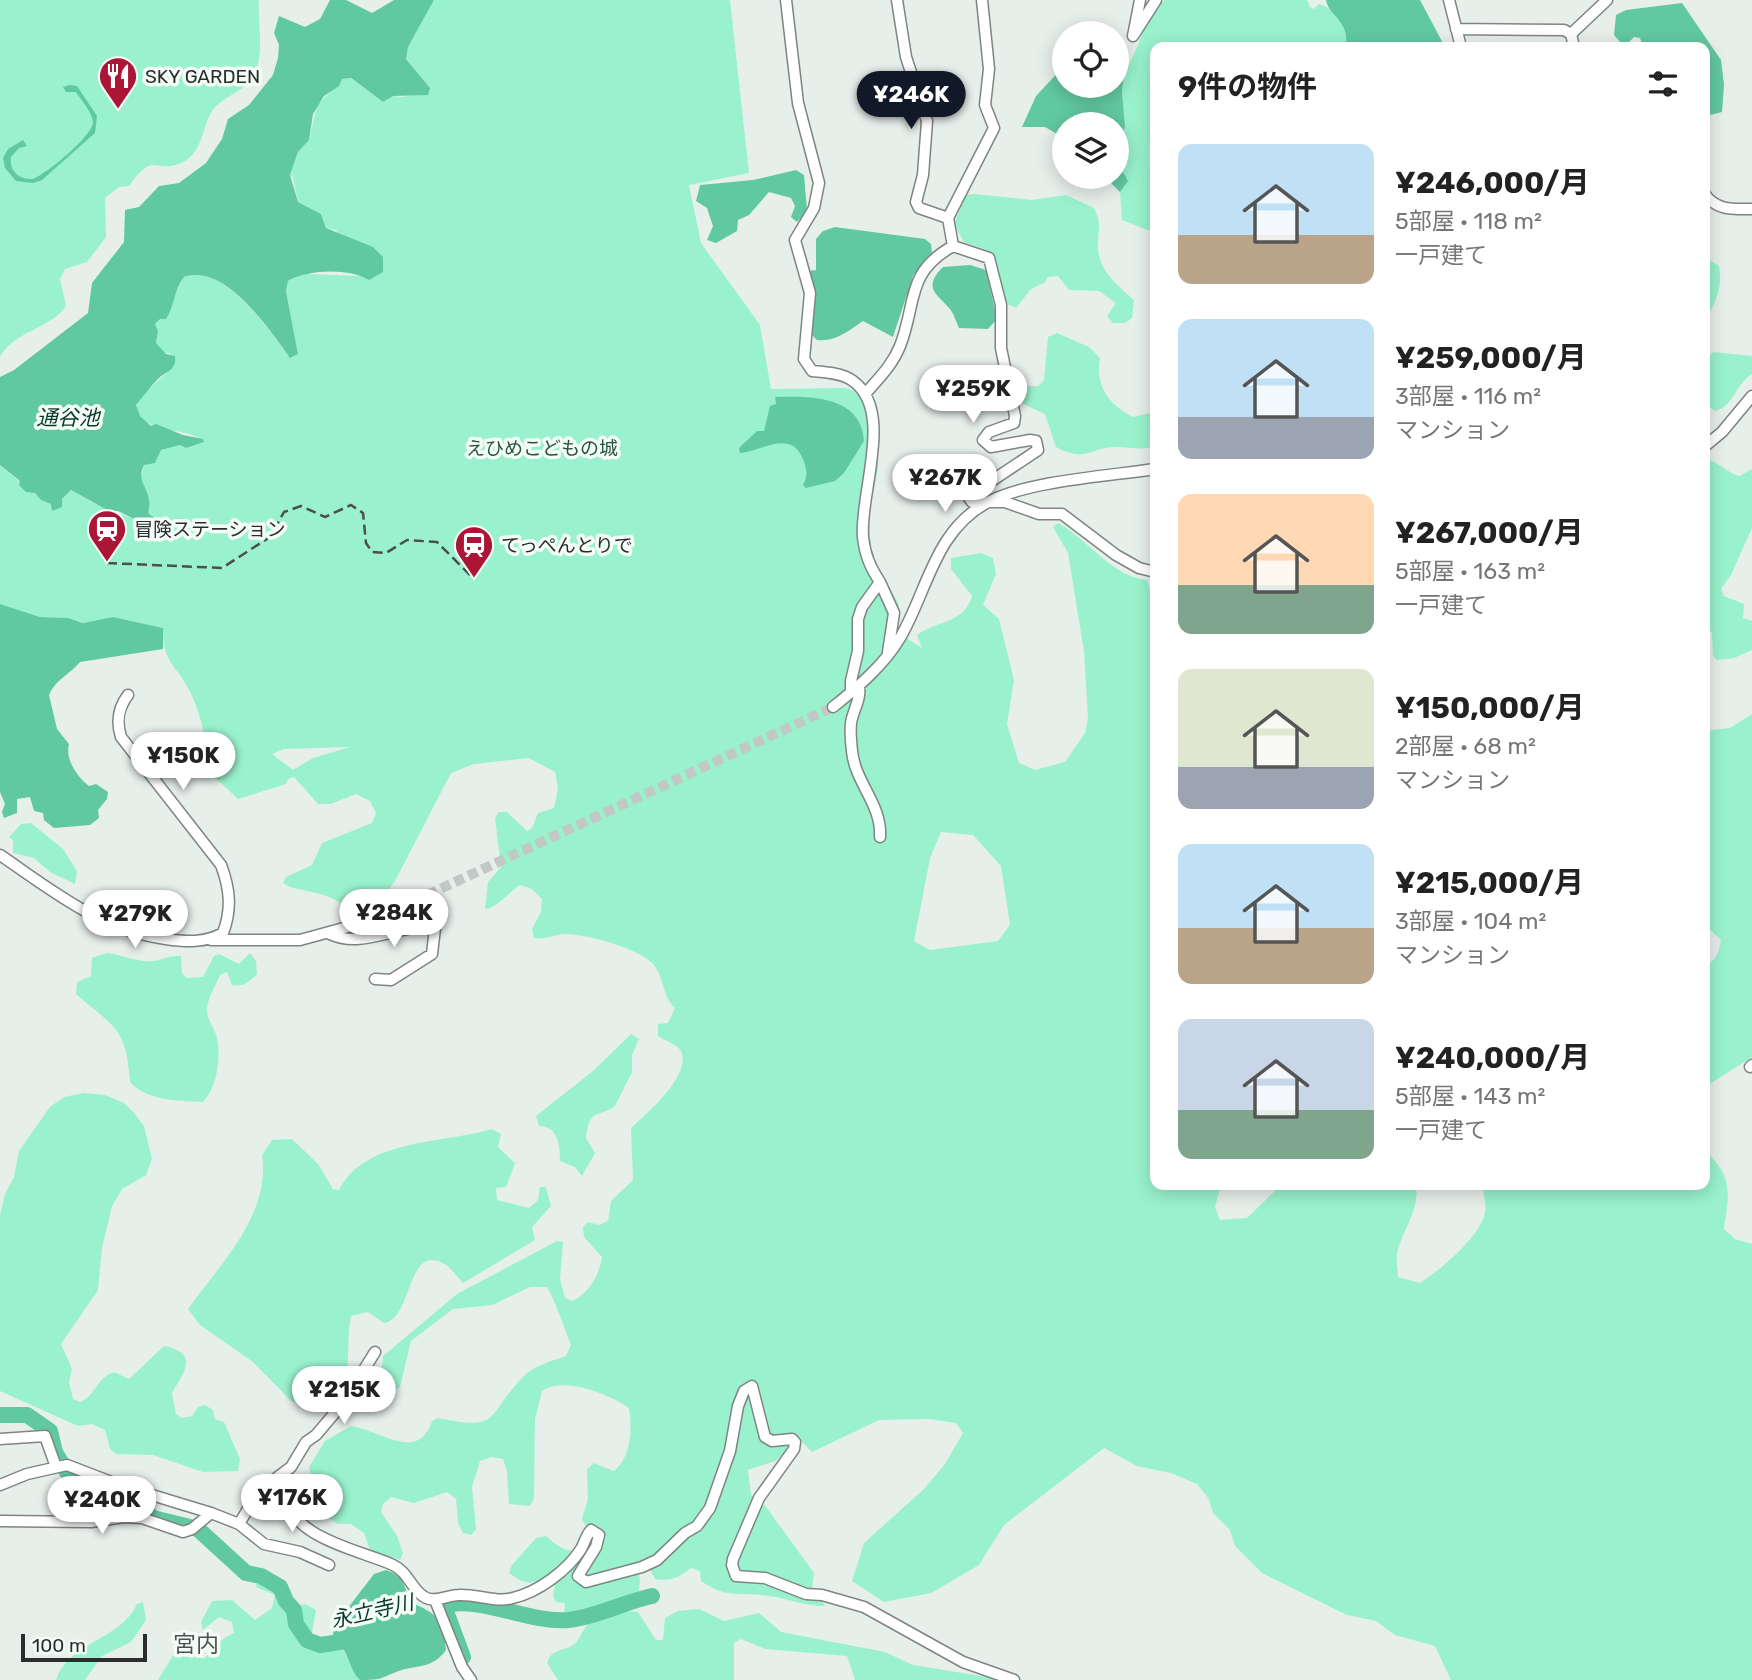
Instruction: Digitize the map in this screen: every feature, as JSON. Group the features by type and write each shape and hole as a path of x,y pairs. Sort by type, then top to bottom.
{"street":[{"path":"786,0 798,103 819,183 814,208 795,240 810,293 804,359 811,371 845,377 864,394 873,439 863,535 867,562 880,582 894,613 888,652"},
{"path":"897,0 906,57 927,121 923,175 916,202 919,208 948,218"},
{"path":"953,246 948,218 995,128 985,105 989,69 982,0"},
{"path":"1140,0 1133,36 1156,0"},
{"path":"1449,0 1460,42"},
{"path":"1571,34 1608,0"},
{"path":"1456,29 1536,28 1563,30 1571,34"},
{"path":"1571,34 1573,42"},
{"path":"1710,201 1724,208 1752,209"},
{"path":"864,394 885,372 901,345 913,298 926,267 934,257 953,246 989,258 1002,316 1001,348 1015,416 1014,423 989,432 983,440 991,447 1030,440 1038,446 1036,454 970,498 972,502 1006,502 1039,514 1062,514 1116,555 1139,568 1150,571"},
{"path":"1710,442 1722,432 1752,396"},
{"path":"833,706 855,690 903,632 948,536 969,514 989,501 1016,492 1150,470"},
{"path":"880,582 862,607 858,619 855,690 860,695 851,722 854,765 877,808 880,837"},
{"path":"128,695 120,706 118,716 121,737 221,865 229,884 227,922 223,933 210,940"},
{"path":"0,855 80,910 114,927 156,938 278,941 330,934 373,920"},
{"path":"330,934 340,939 357,939 435,928 432,954 391,980 375,979"},
{"path":"239,1524 258,1492 274,1478 281,1476 306,1442 316,1435 344,1402 375,1352"},
{"path":"281,1476 290,1489 290,1509 313,1531 342,1548 394,1566 405,1574 423,1597 435,1600 460,1595 511,1599 544,1586 581,1550 591,1530 599,1535 596,1547 578,1576 580,1580 595,1581 657,1560 685,1533 697,1526 710,1507 730,1451 738,1406 744,1391 752,1386 765,1437 772,1441 792,1439 795,1442 794,1449 754,1507 733,1559 736,1576 765,1578 806,1594 822,1595 863,1606 963,1662 1014,1680"},
{"path":"0,1439 45,1436 61,1466"},
{"path":"0,1485 61,1466 212,1513 239,1524 264,1544 300,1552 329,1565"},
{"path":"0,1521 43,1519 91,1522 124,1517 142,1518 178,1531 195,1526 212,1513"},
{"path":"435,1600 462,1667 471,1680"}],"green space":[{"path":"0,0 259,0 260,44 253,75 243,88 219,103 212,111 198,146 190,158 174,165 151,165 129,186 119,187 105,198 106,237 87,262 65,269 60,279 66,306 51,320 15,340 0,356"},
{"name":"えひめこどもの城","path":"434,0 730,0 749,173 689,185 701,243 760,325 771,389 846,388 872,398 877,418 878,468 869,513 871,558 899,604 895,631 922,648 917,635 956,617 963,612 972,596 951,569 951,558 981,553 993,558 996,574 983,605 999,619 1014,680 1007,724 1019,763 1035,770 1065,762 1085,733 1088,718 1084,652 1068,553 1053,527 1058,523 1111,565 1134,577 1147,580 1150,589 1150,1190 1220,1190 1215,1207 1220,1220 1247,1218 1276,1190 1417,1190 1413,1211 1399,1245 1397,1260 1398,1277 1420,1283 1448,1261 1476,1232 1485,1210 1483,1190 1710,1190 1710,1156 1714,1160 1721,1169 1727,1187 1724,1229 1735,1239 1752,1244 1752,1680 1451,1680 1435,1646 1395,1635 1376,1621 1347,1615 1262,1573 1235,1546 1230,1530 1213,1513 1209,1499 1197,1484 1171,1473 1137,1466 1104,1448 1004,1525 979,1565 931,1593 884,1602 852,1581 864,1543 924,1489 945,1464 963,1433 956,1423 930,1419 879,1420 812,1452 800,1440 775,1461 748,1470 751,1495 766,1507 814,1573 811,1598 821,1599 825,1606 770,1596 719,1591 701,1581 700,1571 691,1568 674,1578 655,1579 645,1561 636,1564 640,1579 639,1591 574,1616 564,1615 565,1603 556,1602 553,1596 555,1583 546,1576 527,1582 509,1573 512,1565 536,1538 546,1536 563,1548 583,1553 593,1538 582,1519 588,1499 587,1469 594,1463 614,1471 627,1450 630,1433 629,1408 610,1397 574,1386 562,1385 542,1391 535,1419 534,1498 530,1506 509,1504 507,1471 503,1459 492,1457 480,1461 472,1487 476,1529 471,1535 463,1533 458,1523 456,1499 447,1492 414,1503 391,1497 383,1504 381,1512 397,1536 403,1553 400,1560 370,1550 364,1533 351,1524 338,1524 310,1506 313,1486 309,1467 325,1441 351,1426 408,1442 418,1440 426,1433 432,1421 438,1418 458,1422 483,1422 496,1412 531,1370 566,1356 571,1345 551,1294 547,1287 530,1287 492,1305 453,1309 411,1341 400,1387 394,1391 385,1407 375,1404 375,1391 383,1356 457,1294 557,1241 563,1242 560,1279 565,1298 573,1301 589,1288 599,1270 602,1257 584,1237 583,1227 588,1222 599,1225 608,1221 611,1201 633,1180 631,1128 666,1093 680,1071 683,1061 681,1051 658,1036 658,1024 668,1023 675,1008 667,997 655,967 634,952 598,939 575,935 534,938 532,929 541,912 542,899 532,889 520,885 498,903 485,909 488,882 501,867 495,818 499,812 507,812 527,831 532,828 538,813 554,808 558,788 555,772 529,758 474,764 451,773 387,892 384,907 391,924 383,929 368,927 332,898 283,883 286,877 312,865 322,843 372,823 376,813 370,801 356,794 331,804 318,804 294,777 288,779 286,784 238,799 207,770 199,713 187,686 168,658 163,628 113,617 84,623 68,618 40,617 0,604 0,465 37,494 62,507 62,499 71,490 103,508 145,526 167,518 155,518 149,514 149,501 140,482 144,465 155,462 161,450 180,445 186,448 204,442 189,434 151,425 136,411 137,402 174,367 171,354 162,352 156,343 158,331 155,324 172,301 184,277 199,275 230,289 258,316 290,358 298,354 286,290 288,281 306,274 362,276 336,230 326,228 321,214 298,202 293,177 290,175 298,152 309,140 317,106 342,79 350,78 383,102 393,96 403,97 430,88 406,59 408,47","holes":["350,747 313,758 293,770 272,754 284,749","941,832 973,835 1001,866 1010,925 998,941 930,950 914,941 930,858"]},
{"path":"1165,0 1307,0 1314,9 1319,4 1332,10 1343,26 1346,42 1150,42 1150,231 1122,220 1120,192 1122,189 1129,189 1129,112 1124,112 1123,98 1129,98 1129,64 1151,15"},
{"path":"966,195 1032,200 1066,195 1094,208 1099,220 1100,259 1108,274 1134,300 1132,318 1125,323 1113,323 1107,316 1116,303 1099,291 1069,290 1058,276 1048,277 1044,283 1031,289 1016,308 1003,302 994,256 989,251 964,242 954,224"},
{"path":"1710,260 1719,266 1720,281 1710,310"},
{"path":"1057,333 1089,347 1100,358 1102,386 1111,400 1133,417 1150,413 1150,447 1115,447 1074,454 1056,447 1045,414 1023,404 1019,386 1038,386 1044,380 1048,337"},
{"path":"1713,352 1752,356 1752,374 1746,378 1727,405 1715,411 1710,408 1710,355"},
{"path":"1710,461 1739,476 1752,469 1752,528 1731,575 1721,589 1724,596 1744,604 1743,618 1752,621 1752,650 1734,658 1717,660 1713,656"},
{"path":"1752,714 1752,1057 1710,1084 1710,963 1718,952 1721,940 1710,930 1710,730 1730,728"},
{"path":"31,823 63,849 77,871 75,884 50,872 34,858 13,853 13,840 9,837 21,824"},
{"path":"107,953 147,961 181,956 182,973 186,978 203,977 214,956 219,954 239,964 250,953 256,961 257,974 249,982 232,985 227,972 220,975 210,998 207,1012 217,1038 218,1063 212,1089 203,1102 154,1097 137,1089 130,1082 125,1050 116,1030 76,994 77,982 91,976 92,958"},
{"path":"631,1034 639,1039 632,1055 632,1072 615,1106 592,1117 586,1138 595,1153 582,1176 575,1167 560,1161 557,1138 550,1129 539,1126 536,1116 593,1071"},
{"path":"84,1093 105,1095 124,1103 144,1126 152,1159 146,1175 122,1189 112,1206 102,1248 98,1290 61,1344 72,1369 69,1382 73,1399 80,1402 85,1399 103,1379 114,1372 129,1379 164,1346 175,1349 186,1358 184,1371 172,1393 176,1414 182,1418 192,1416 198,1407 205,1405 213,1410 215,1419 224,1422 240,1459 238,1471 203,1472 153,1455 116,1454 110,1449 105,1430 92,1424 78,1426 0,1391 0,1215 5,1194 14,1177 19,1151 50,1107 64,1097"},
{"path":"492,1129 501,1134 498,1147 515,1163 506,1187 496,1188 497,1200 529,1208 538,1200 540,1187 546,1187 551,1206 532,1227 535,1240 463,1283 446,1264 431,1260 422,1264 416,1273 400,1309 393,1318 384,1323 368,1312 351,1316 342,1393 319,1391 292,1402 253,1362 200,1325 188,1309 228,1256 251,1218 263,1177 262,1155 272,1140 292,1139 318,1164 333,1189 339,1190 351,1173 386,1152"},
{"path":"264,1581 279,1588 288,1609 305,1604 316,1610 311,1639 319,1648 341,1646 360,1680 158,1680 177,1649 177,1637 183,1635 193,1646 197,1658 205,1658 223,1639 234,1633 232,1622 219,1617 203,1630 201,1622 212,1601 232,1600 255,1620 272,1608 275,1595 256,1587 257,1582"},
{"path":"143,1602 146,1620 131,1642 102,1656 85,1680 56,1680 71,1657 120,1625 130,1616 137,1604"},
{"path":"699,1609 724,1621 759,1613 781,1632 885,1652 913,1665 1006,1680 855,1680 847,1656 765,1649 741,1639 734,1643 734,1680 558,1680 547,1663 555,1653 575,1644 594,1620 608,1613 638,1612 656,1640 663,1640 665,1618 678,1611"}],"water":[{"name":"通谷池","path":"330,0 346,0 372,13 394,0 434,0 408,47 406,59 430,88 428,95 393,96 383,102 351,78 342,79 339,86 324,96 313,114 309,140 298,152 290,175 298,202 321,214 326,228 373,247 383,257 383,272 369,280 351,273 318,272 288,281 286,291 298,354 290,358 258,316 230,289 199,275 184,277 166,319 160,319 155,324 158,331 156,343 166,354 175,356 174,365 136,405 140,416 151,426 156,424 183,435 203,439 204,442 186,448 180,445 161,450 155,463 144,465 142,471 149,514 155,518 176,522 160,532 118,511 109,511 71,490 62,499 62,507 52,511 51,504 41,500 35,493 26,492 19,485 20,481 0,465 0,377 14,370 88,313 92,283 124,242 125,210 139,207 159,186 179,183 206,163 222,139 228,119 249,105 273,75 279,45 274,33 279,16 305,27 320,19"},
{"path":"1326,0 1420,0 1442,42 1346,42 1342,24"},
{"path":"1682,3 1709,42 1641,42 1640,38 1634,37 1629,42 1620,42 1614,35 1616,15 1626,10"},
{"path":"1710,44 1721,60 1724,85 1722,112 1710,115"},
{"path":"1052,79 1052,98 1123,98 1124,112 1052,112 1052,131 1045,127 1022,127 1036,96"},
{"path":"77,86 97,116 95,133 42,180 33,183 16,181 5,168 3,158 8,149 23,140 27,146 19,148 11,157 13,170 19,176 33,179 68,154 91,128 93,122 86,106 76,92 66,92 63,87"},
{"path":"796,170 804,175 807,210 797,222 791,217 795,206 791,198 769,192 749,215 738,220 737,231 716,243 707,240 713,226 707,208 696,201 700,185 753,180"},
{"path":"835,227 925,239 931,244 932,252 913,276 893,337 863,321 842,335 830,339 817,340 809,332 808,271 816,270 816,239 823,231"},
{"path":"970,265 986,270 997,319 988,329 959,328 951,310 934,290 933,280 943,267"},
{"path":"775,397 832,401 854,415 861,426 864,441 844,473 835,481 806,488 803,485 806,469 803,459 791,445 774,444 740,453 739,448 757,431 764,431 770,406 776,404"},
{"path":"0,604 40,617 68,618 83,623 113,617 163,628 163,649 80,662 55,685 49,695 57,729 69,744 73,767 89,786 96,784 108,792 107,799 98,810 99,818 90,825 54,828 44,820 43,813 34,811 30,797 17,799 17,813 4,818 2,812 5,804 0,792"},
{"path":"386,1570 400,1579 410,1602 437,1618 443,1631 446,1650 429,1664 380,1679 360,1680 341,1646 332,1646 334,1626 374,1574"}],"waterway":[{"name":"永立寺川","path":"0,1415 27,1415 50,1431 55,1452 67,1472 91,1482 101,1497 114,1508 129,1513 146,1512 153,1518 198,1529 246,1573 261,1576 280,1587 286,1601 294,1610 296,1624 307,1640 320,1645 353,1640"},
{"path":"445,1605 474,1604 537,1618 568,1620 652,1596"},
{"name":"永立寺川","path":"444,1606 463,1657"}],"tunnel":[{"path":"373,920 833,707"}],"railway":[{"path":"107,563 222,568 270,537 284,512 301,506 325,517 351,505 363,513 366,543 372,552 386,553 407,540 437,542 474,579"}],"place":[{"name":"SKY GARDEN","path":"118,110"},
{"name":"冒険ステーション","path":"107,563"},
{"name":"てっぺんとりで","path":"474,579"}],"district":[{"name":"宮内","path":"196,1644"}]}
